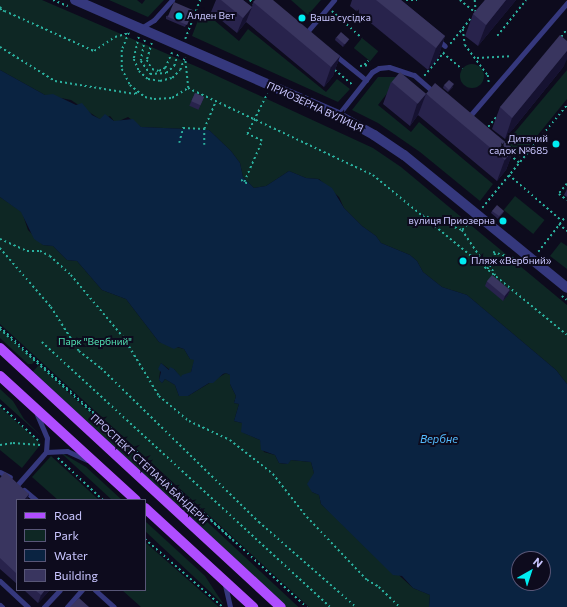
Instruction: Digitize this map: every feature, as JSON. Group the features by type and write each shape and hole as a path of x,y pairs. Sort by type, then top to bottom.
{"main road":[{"name":"ПРОСПЕКТ СТЕПАНА БАНДЕРИ","path":"0,348 281,607"},
{"path":"0,376 135,499"},
{"path":"146,509 253,607"}],"street":[{"name":"ПРИОЗЕРНА ВУЛИЦЯ","path":"74,4 338,115 404,155 564,291"}],"lane":[{"path":"140,33 172,0"},
{"path":"307,32 334,0"},
{"path":"467,119 567,3"},
{"path":"302,28 313,37"},
{"path":"433,36 445,46"},
{"path":"332,52 366,80"},
{"path":"338,115 372,72 379,68 399,70 414,74 443,99"},
{"path":"461,114 472,123"},
{"path":"18,484 46,452 47,438 34,407"},
{"path":"46,452 68,451 95,463"},
{"path":"0,472 6,474 18,484 29,497"},
{"path":"224,580 230,607"},
{"path":"0,582 28,607"},
{"path":"44,607 59,591"},
{"path":"67,607 81,591"},
{"path":"96,591 114,607"}],"path":[{"path":"53,0 74,4"},
{"path":"185,40 200,0"},
{"path":"250,0 256,5"},
{"path":"406,0 417,0"},
{"path":"460,0 476,13"},
{"path":"475,0 476,13"},
{"path":"497,36 526,0"},
{"path":"328,7 362,38"},
{"path":"0,8 94,51 115,37 129,33 140,33"},
{"path":"423,78 479,9"},
{"path":"463,29 465,45 477,58 488,75 490,92"},
{"path":"122,30 129,33"},
{"path":"564,41 560,38 567,30"},
{"path":"129,33 122,50 122,69 128,82 137,92 154,99 163,100 181,94 188,88"},
{"path":"140,33 145,40 159,46"},
{"path":"140,33 134,59 139,71 148,79 160,81 172,78 180,70 185,57"},
{"path":"145,40 140,61 150,74 166,73 174,66 178,54"},
{"path":"152,43 147,60 152,69 159,71 165,68 172,52"},
{"path":"0,47 55,81 135,94 137,92"},
{"path":"166,49 192,60"},
{"path":"443,53 462,69"},
{"path":"477,58 522,55"},
{"path":"185,57 188,88"},
{"path":"364,66 368,61"},
{"path":"334,70 358,89"},
{"path":"188,88 255,118 373,175 567,335"},
{"path":"260,90 274,96"},
{"path":"244,182 262,141 247,134 267,94"},
{"path":"204,145 204,129 216,101"},
{"path":"481,209 567,105"},
{"path":"484,132 498,115"},
{"path":"179,143 183,128 204,129"},
{"path":"509,154 520,162"},
{"path":"509,175 562,221"},
{"path":"240,180 248,184"},
{"path":"567,184 559,194 567,200"},
{"path":"420,214 462,230 491,273"},
{"path":"535,254 565,217"},
{"path":"462,230 471,220"},
{"path":"559,224 567,231"},
{"path":"0,239 27,251 40,251 50,256 71,275 124,338 160,396 189,421 230,440 273,474 307,517 367,580 379,587 400,607"},
{"path":"0,248 50,307 79,351 101,368 265,527 356,607"},
{"path":"496,277 487,260 500,264 493,252 520,261 508,251"},
{"path":"564,291 567,300"},
{"path":"0,328 307,607"},
{"path":"42,342 330,607"},
{"path":"0,445 13,443 45,446"},
{"path":"146,540 223,607"}],"green space":[{"path":"0,0 42,0 200,68 373,148 401,167 567,305 567,384 556,370 467,295 442,287 423,272 417,261 410,255 381,243 376,236 362,226 344,208 339,197 319,179 306,178 289,171 266,186 254,188 243,177 240,163 231,151 209,130 141,127 128,117 119,121 114,121 110,116 101,120 71,100 45,95 0,70"},
{"path":"109,0 137,0 142,4 145,0 164,0 148,17"},
{"path":"291,0 321,0 308,15"},
{"path":"202,10 239,41 248,29 326,92 337,79 350,89 338,102 192,36"},
{"path":"362,38 378,51 370,61 354,48"},
{"path":"472,64 480,68 484,76 480,84 472,88 464,84 460,76 464,68"},
{"path":"567,70 567,99 520,157 504,145"},
{"path":"378,77 400,77 378,105 411,132 419,122 493,184 480,201 420,152 378,123 352,110"},
{"path":"515,196 545,220 533,234 504,210"},
{"name":"Парк \"Вербний\"","path":"0,197 22,212 28,230 43,245 53,246 67,260 77,261 102,290 126,299 159,342 184,349 190,359 195,359 191,372 181,378 174,369 170,370 161,363 159,380 162,383 165,379 175,385 179,396 188,396 226,373 230,375 230,384 236,396 234,403 239,404 234,421 242,423 244,433 260,440 264,452 275,455 279,463 287,464 291,460 311,462 314,473 312,492 319,495 321,504 413,588 430,595 429,607 309,607 0,324"},
{"path":"561,242 567,246 567,269 550,256"},
{"path":"0,329 35,361 32,364 28,364 0,338"},
{"path":"39,365 299,607 285,607 33,372"},
{"path":"0,389 13,401 24,419 42,437 0,399"},
{"path":"0,407 41,444 22,468 0,450"},
{"path":"60,452 86,467 121,499 111,499"},
{"path":"51,456 98,499 57,499 32,477"},
{"path":"146,522 205,576 224,605 146,532"},
{"path":"146,543 219,607 141,607 123,591 146,591"}],"water":[{"name":"Вербне","path":"0,70 45,95 53,94 76,105 82,103 92,115 100,119 105,114 114,121 133,119 141,127 209,130 231,151 240,163 243,177 254,188 266,186 289,171 306,178 318,179 332,188 344,208 362,226 376,236 381,243 410,255 417,261 423,272 442,287 467,295 556,370 567,384 567,607 429,607 430,595 413,588 402,576 393,575 321,504 319,495 312,492 307,484 314,473 311,462 291,460 288,464 279,463 275,455 261,450 260,440 241,432 242,423 234,421 239,404 234,403 236,396 230,384 230,375 226,373 223,374 213,383 209,383 188,396 179,396 175,385 165,379 162,383 159,380 161,372 158,369 161,363 169,370 170,367 174,369 181,377 182,375 191,372 194,360 190,359 184,349 178,347 174,349 159,342 126,299 102,290 77,261 67,260 53,246 43,245 34,239 21,212 0,197"}],"building":[{"path":"221,0 243,0 252,7 243,18"},
{"path":"255,0 273,0 340,56 331,67 253,2"},
{"path":"376,0 401,0 445,36 436,48"},
{"path":"485,0 506,0 486,25 473,14"},
{"name":"Алден Вет","path":"174,2 193,10 187,25 168,17"},
{"path":"341,32 349,39 345,44 336,37"},
{"path":"560,35 567,41 567,51 512,118 500,107"},
{"path":"400,72 426,94 418,104 392,82"},
{"path":"449,80 454,84 449,90 444,85"},
{"path":"435,83 514,149 505,160 426,94"},
{"path":"195,93 204,97 200,105 191,101"},
{"path":"497,205 504,211 499,216 492,211"},
{"path":"492,275 510,290 504,296 487,281"},
{"path":"5,472 29,494 25,499 16,499 16,573 0,558 0,478"},
{"path":"36,591 44,591 41,595"},
{"path":"79,598 89,607 70,607"}],"place":[{"name":"Алден Вет","path":"179,16"},
{"name":"Ваша сусідка","path":"302,18"},
{"name":"Дитячий садок №685","path":"556,144"},
{"name":"вулиця Приозерна","path":"503,221"},
{"name":"Пляж «Вербний»","path":"463,261"}]}
